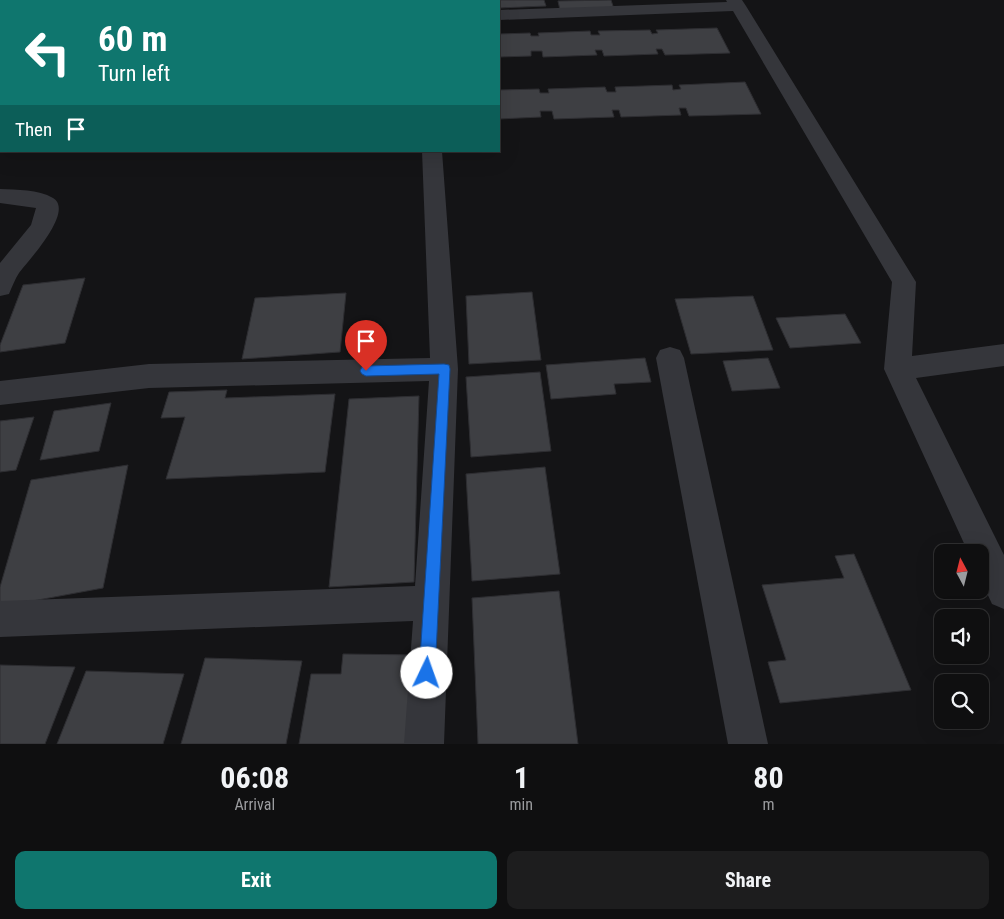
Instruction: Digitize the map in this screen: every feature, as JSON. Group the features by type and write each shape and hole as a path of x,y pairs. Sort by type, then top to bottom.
{"street":[{"path":"186,0 193,0"},
{"path":"500,15 736,3 904,282 898,369 1004,592"},
{"path":"424,744 430,603 444,369 432,152"},
{"path":"0,196 35,199 47,204 48,214 42,225 9,268 0,287"},
{"path":"898,369 1004,355"},
{"path":"670,358 748,744"},
{"path":"0,393 149,376 444,369"},
{"path":"0,619 430,603"}],"building":[{"path":"500,0 544,0 546,6 500,8"},
{"path":"611,0 614,9 560,10 558,1"},
{"path":"717,28 730,53 665,55 662,49 656,49 658,54 604,56 602,50 595,50 597,55 543,57 542,51 531,51 531,56 500,57 500,34 530,33 531,36 539,36 538,33 590,31 591,35 600,35 598,31 650,30 652,34 658,33 656,30"},
{"path":"745,82 761,114 689,116 686,108 679,108 681,115 621,117 619,110 612,110 614,117 554,119 552,111 540,111 541,117 500,119 500,90 539,89 540,93 549,93 548,89 605,87 607,92 616,92 615,87 672,85 673,90 681,89 679,85"},
{"path":"85,278 65,343 0,352 0,345 23,285"},
{"path":"532,292 541,360 469,364 466,296"},
{"path":"346,293 340,352 242,359 255,298"},
{"path":"753,296 773,350 691,354 675,299"},
{"path":"845,314 861,343 790,348 776,318"},
{"path":"645,358 651,382 614,384 616,394 551,399 546,365"},
{"path":"768,358 780,388 732,391 723,361"},
{"path":"540,372 551,451 471,457 466,377"},
{"path":"227,390 225,398 335,394 325,472 166,479 185,417 161,418 169,392"},
{"path":"419,396 414,582 329,587 349,399"},
{"path":"111,403 99,451 40,460 54,411"},
{"path":"34,417 16,470 0,472 0,421"},
{"path":"128,465 103,588 0,607 0,587 31,480"},
{"path":"545,467 560,574 472,581 466,474"},
{"path":"854,554 911,690 780,703 768,662 786,660 762,585 844,578 835,556"},
{"path":"559,591 578,744 478,744 472,598"},
{"path":"343,654 418,655 411,744 299,744 311,674 341,674"},
{"path":"205,658 302,661 286,744 181,744"},
{"path":"0,665 75,667 45,744 0,744"},
{"path":"86,671 184,674 163,744 57,744"}],"route":[{"path":"366,371 444,369 427,673"}]}
